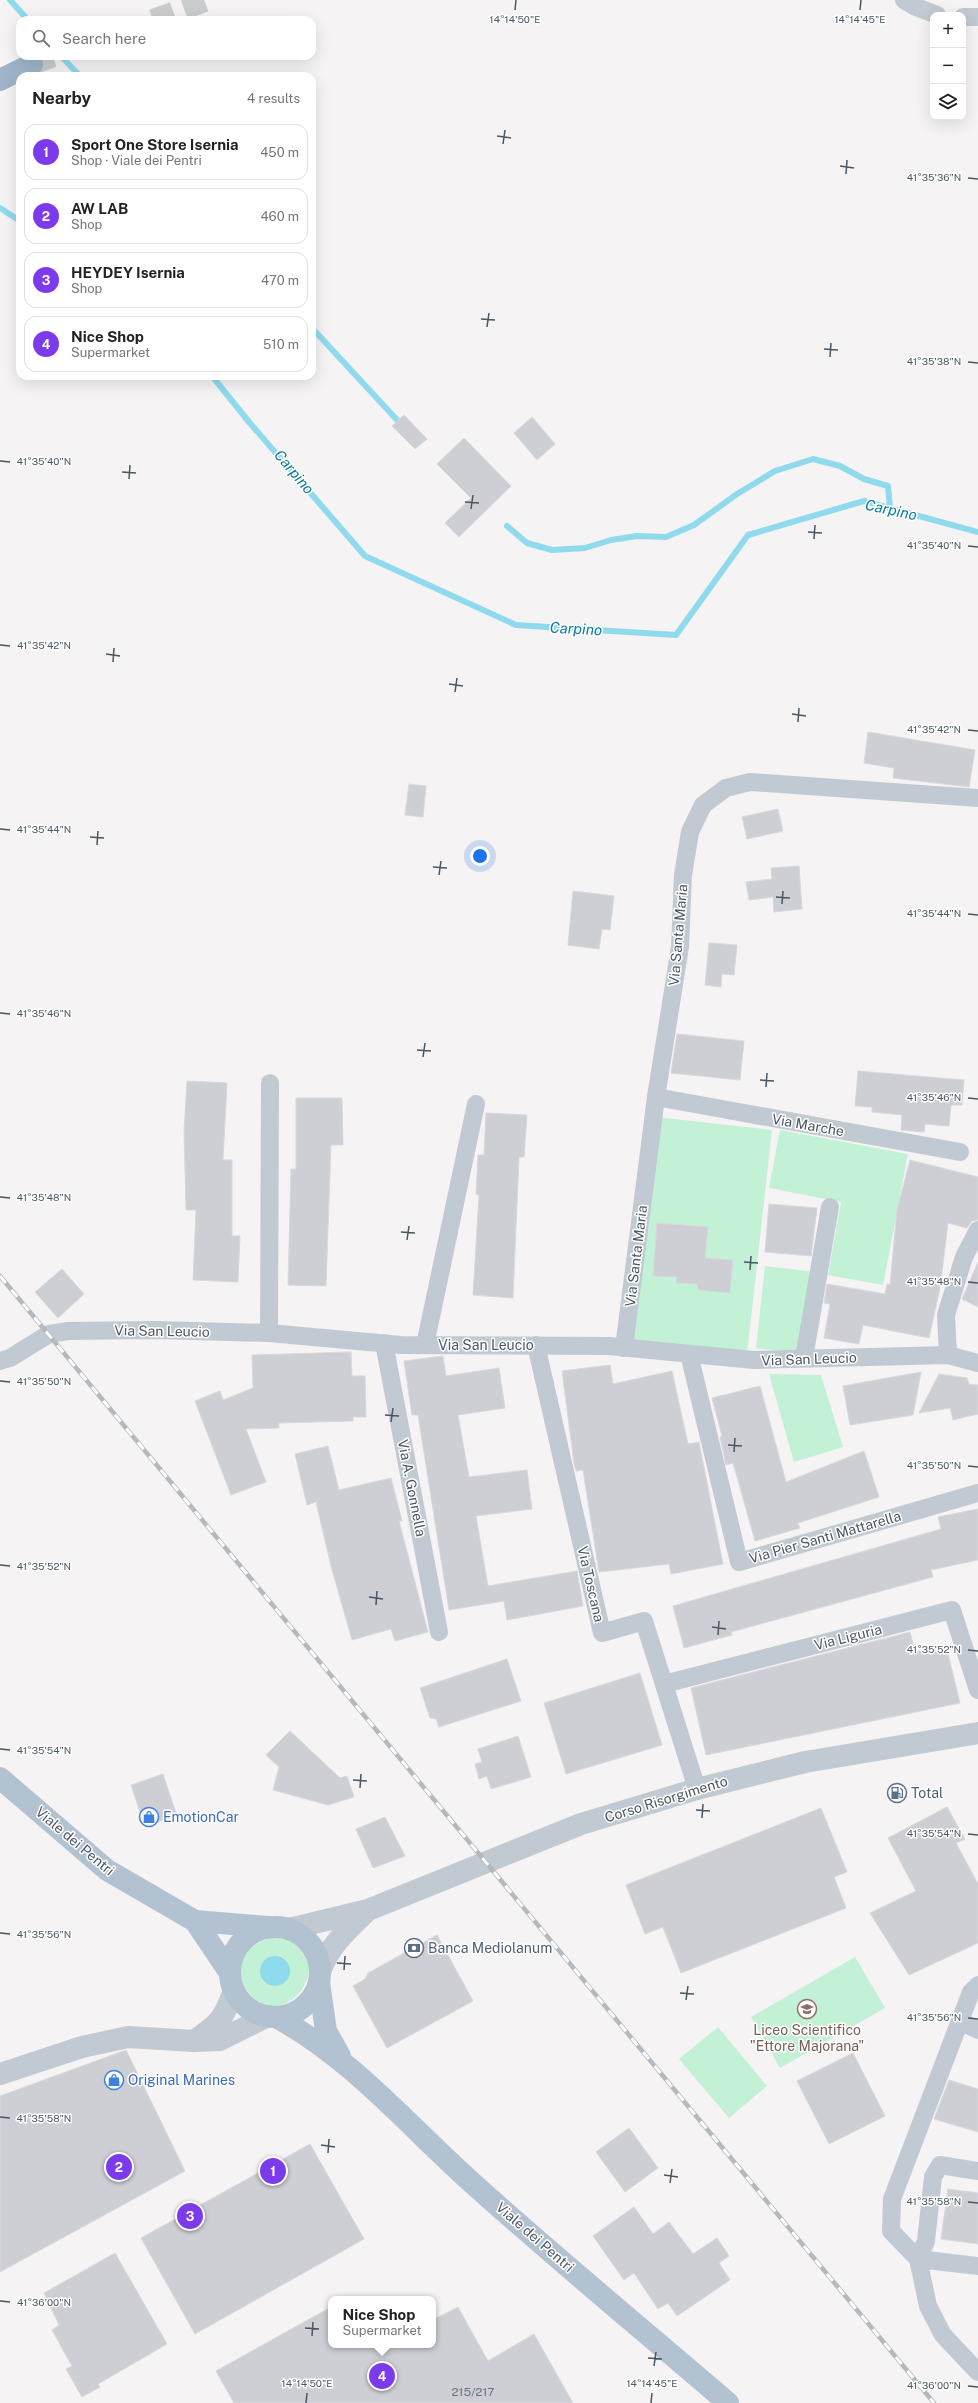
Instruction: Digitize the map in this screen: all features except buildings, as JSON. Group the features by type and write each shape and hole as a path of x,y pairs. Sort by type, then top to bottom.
{"highway":[{"path":"0,80 32,64"}],"main road":[{"name":"Viale dei Pentri","path":"0,1778 107,1870 195,1921 281,1928"},
{"name":"Viale dei Pentri","path":"195,1921 232,1982"},
{"path":"281,1928 303,1936 310,1944 316,1952 319,1977 315,1992 303,2006 291,2014 272,2016 244,2004 232,1982 233,1956 242,1941 257,1931 281,1928"},
{"name":"Viale dei Pentri","path":"319,1977 326,2031 346,2066"},
{"name":"Viale dei Pentri","path":"272,2016 307,2034 346,2066 470,2181 728,2403"}],"street":[{"path":"904,0 930,12"},
{"path":"966,18 978,17"},
{"name":"Via Santa Maria","path":"624,1348 656,1097 680,947 683,875 690,832 703,805 726,788 750,782 978,798"},
{"path":"269,1333 270,1083"},
{"name":"Via Marche","path":"656,1097 960,1152"},
{"path":"425,1345 476,1104"},
{"path":"804,1358 830,1207"},
{"path":"948,1355 946,1315 964,1257 978,1230"},
{"name":"Via San Leucio","path":"0,1361 10,1358 49,1334 68,1331 156,1330 269,1333 425,1345 624,1348 754,1360 948,1355 978,1363"},
{"name":"Via A. Gonnella","path":"384,1343 439,1632"},
{"name":"Via Toscana","path":"536,1346 602,1633 644,1621 697,1788"},
{"name":"Via Pier Santi Mattarella","path":"690,1354 739,1562 978,1493"},
{"name":"Via Liguria","path":"664,1684 952,1610 978,1690"},
{"name":"Corso Risorgimento","path":"281,1928 368,1910 581,1824 697,1788 806,1762 978,1733"},
{"name":"Corso Risorgimento","path":"319,1977 325,1959 340,1937 368,1910"},
{"path":"194,2041 214,2028 225,2014 232,1982"},
{"path":"978,1985 971,1992 892,2199 891,2231 918,2259 931,2312 944,2335 978,2372"},
{"path":"0,2074 82,2047 128,2036 194,2041 220,2040 272,2016"},
{"path":"960,2021 978,2030"},
{"path":"918,2259 926,2241 933,2177 940,2166 978,2171"},
{"path":"918,2259 978,2266"}],"green space":[{"path":"656,1117 772,1130 747,1354 630,1341"},
{"path":"780,1130 908,1154 883,1285 828,1275 841,1202 769,1188"},
{"path":"765,1266 815,1272 799,1353 756,1348"},
{"path":"769,1374 821,1375 843,1447 794,1462"},
{"path":"274,1937 296,1945 307,1958 309,1973 303,1988 292,2000 278,2006 262,2004 247,1990 242,1981 240,1972 244,1956 250,1949 256,1944"},
{"path":"855,1957 885,2008 780,2068 751,2017"},
{"path":"718,2027 767,2086 729,2118 679,2059"}],"water":[{"path":"275,1956 286,1960 290,1971 286,1982 275,1986 264,1982 260,1971 264,1960"}],"waterway":[{"path":"10,0 24,16"},
{"path":"65,60 76,72"},
{"name":"Carpino","path":"0,208 16,218"},
{"path":"316,332 398,421"},
{"name":"Carpino","path":"215,380 249,422 365,556 516,625 676,635 748,535 864,501 978,532"},
{"path":"507,526 527,543 552,550 585,548 611,540 637,536 666,537 694,525 737,494 775,471 813,459 840,466 864,479 888,486 890,508"}],"tunnel":[{"path":"164,16 208,0"},
{"path":"32,64 43,60"}],"railway":[{"path":"0,1276 934,2403"}],"place":[{"name":"Total","path":"897,1793"},
{"name":"EmotionCar","path":"149,1817"},
{"name":"Banca Mediolanum","path":"414,1948"},
{"name":"Liceo Scientifico \"Ettore Majorana\"","path":"807,2009"},
{"name":"Original Marines","path":"114,2080"},
{"name":"AW LAB","path":"119,2167"},
{"name":"Sport One Store Isernia","path":"273,2171"},
{"name":"HEYDEY Isernia","path":"190,2216"},
{"name":"Nice Shop","path":"382,2376"}]}
